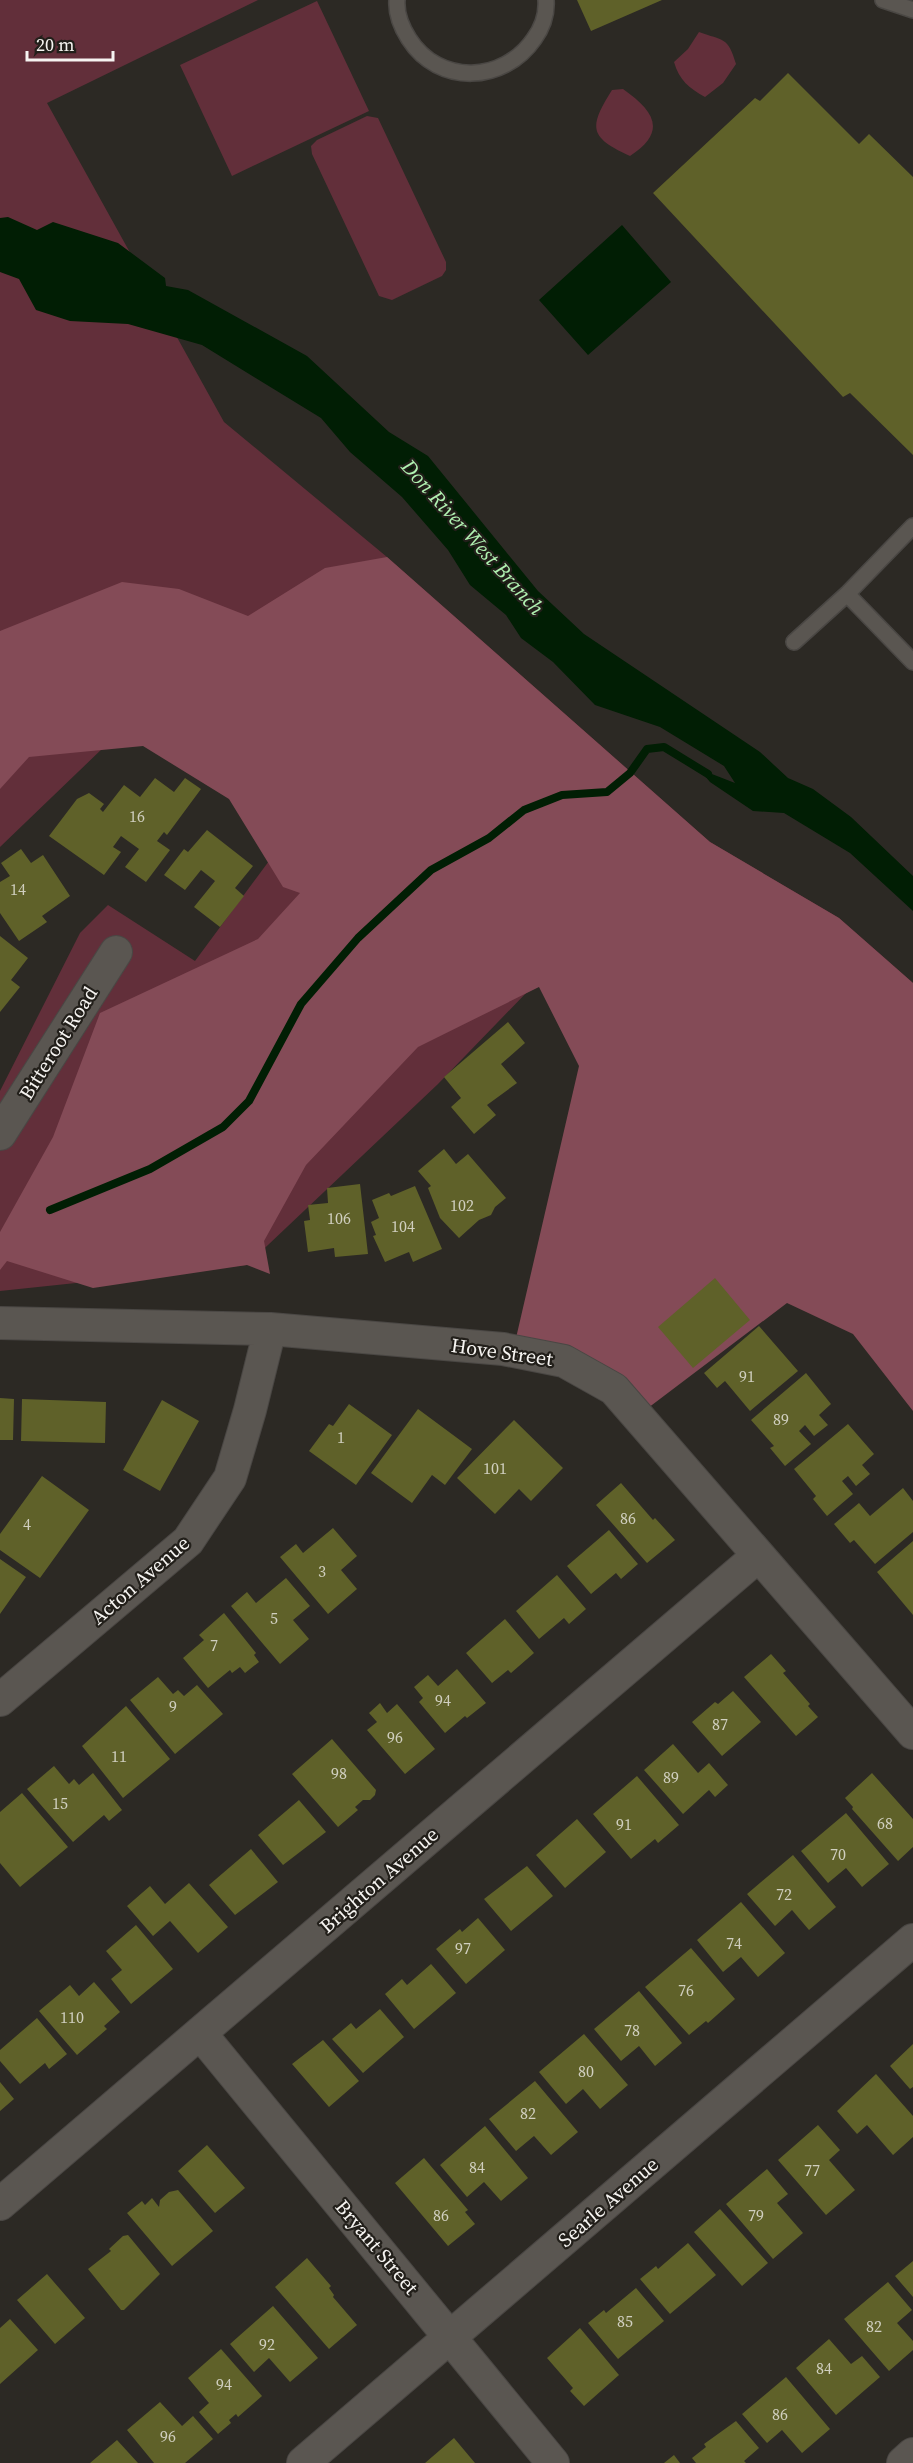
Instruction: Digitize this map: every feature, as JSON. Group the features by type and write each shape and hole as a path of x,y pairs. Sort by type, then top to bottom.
{"street":[{"name":"Bitteroot Road","path":"0,1134 116,951"},
{"name":"Hove Street","path":"0,1323 270,1329 503,1349 564,1361 614,1389 913,1733"},
{"name":"Acton Avenue","path":"0,1700 188,1541 230,1478 270,1329"},
{"name":"Brighton Avenue","path":"0,2204 758,1556"},
{"name":"Searle Avenue","path":"303,2463 913,1940"},
{"name":"Bryant Street","path":"200,2033 553,2463"},
{"path":"903,2463 913,2454"}],"lane":[{"path":"398,0 402,28 415,49 435,64 458,73 483,73 507,66 526,51 540,30 547,7 546,0"},
{"path":"883,0 910,11"},
{"path":"794,642 847,594 913,526"},
{"path":"847,594 913,662"}],"shaded area":[{"path":"0,0 258,0 47,103 224,422 387,557 710,842 839,918 913,983 556,962 438,1084 247,1265 0,1291 0,1091 80,933 108,905 195,961 289,834 130,722 0,847"},
{"path":"317,1 369,111 232,176 180,65"},
{"path":"699,32 724,41 730,48 736,64 723,83 705,97 685,83 674,62 688,49"},
{"path":"623,89 643,105 649,113 653,130 642,147 630,156 606,143 597,130 599,113 612,90"},
{"path":"367,116 378,118 446,262 446,270 442,276 392,300 379,296 312,154 311,146 317,140"},
{"path":"387,557 710,842 839,918 913,983 913,1411 853,1334 787,1303 648,1408 516,1338 579,1066 539,987 418,1047 306,1165 264,1241 270,1274 247,1265 93,1288 7,1261 0,1270 0,1232 53,1137 100,1013 258,939 300,893 283,887 229,799 143,746 29,757 0,789 0,631 122,582 179,589 248,616 325,568"}],"water":[{"name":"Don River West Branch","path":"8,217 37,230 53,222 118,243 165,278 166,286 188,290 307,356 389,432 428,456 538,591 584,634 760,752 788,778 813,789 851,817 913,876 913,911 850,853 784,813 753,811 710,782 699,769 735,783 724,766 660,727 595,705 553,662 521,638 506,615 470,585 448,550 402,497 350,452 321,418 202,345 128,324 70,321 36,310 19,279 0,272 0,218"},
{"path":"622,225 671,282 588,355 539,300"}],"building":[{"path":"577,0 662,0 591,31"},
{"path":"788,73 859,144 869,134 913,177 913,455 850,393 843,397 653,193 755,98 760,101"},
{"path":"155,778 174,792 185,778 201,789 167,835 164,832 157,841 170,850 146,882 125,867 139,849 121,836 113,847 121,852 104,875 49,836 77,799 89,793 104,804 100,809 103,812 124,785 140,797"},
{"path":"207,830 253,866 235,888 244,896 220,927 194,907 215,881 201,870 185,890 164,875 184,849 188,852"},
{"path":"21,849 31,863 43,855 70,896 42,916 47,922 19,941 0,913 0,882 10,876 1,863"},
{"path":"0,936 28,958 11,980 20,987 0,1012"},
{"path":"508,1022 525,1043 501,1064 517,1083 487,1105 496,1115 474,1134 451,1107 461,1098 444,1077"},
{"path":"444,1149 456,1164 468,1154 506,1198 495,1207 491,1215 479,1220 459,1238 440,1218 428,1188 431,1186 418,1171"},
{"path":"360,1184 368,1254 335,1257 334,1248 308,1252 304,1221 310,1220 308,1205 328,1203 327,1188"},
{"path":"415,1186 442,1249 413,1262 409,1252 385,1262 373,1236 376,1235 371,1222 379,1218 372,1200 389,1193 391,1196"},
{"path":"715,1278 750,1320 693,1368 658,1327"},
{"path":"759,1326 798,1371 750,1411 725,1381 717,1388 704,1373"},
{"path":"806,1373 831,1404 819,1415 828,1425 814,1436 805,1425 799,1431 811,1444 785,1466 770,1448 774,1446 751,1420"},
{"path":"0,1398 14,1399 13,1440 0,1440"},
{"path":"22,1399 106,1402 105,1443 21,1441"},
{"path":"162,1400 199,1421 160,1491 123,1470"},
{"path":"349,1404 392,1435 356,1485 309,1451 329,1424 333,1426"},
{"path":"418,1409 472,1449 445,1485 432,1475 412,1503 371,1473"},
{"path":"514,1420 563,1468 531,1501 519,1489 495,1514 457,1478"},
{"path":"848,1424 874,1454 862,1465 870,1474 856,1486 848,1476 842,1481 853,1494 827,1516 813,1499 816,1496 794,1469"},
{"path":"42,1476 89,1510 40,1578 0,1550 0,1534"},
{"path":"621,1483 653,1520 655,1518 675,1540 647,1563 596,1505"},
{"path":"903,1488 913,1501 913,1532 875,1564 854,1540 850,1543 834,1524 859,1503 870,1516"},
{"path":"333,1528 357,1556 341,1570 357,1589 328,1614 280,1557 296,1544 303,1553"},
{"path":"609,1530 638,1564 621,1579 616,1573 591,1594 567,1566"},
{"path":"913,1541 913,1615 877,1572"},
{"path":"0,1559 26,1577 0,1614"},
{"path":"557,1575 586,1609 569,1624 564,1618 539,1639 516,1611"},
{"path":"286,1578 310,1606 293,1620 309,1639 280,1664 231,1606 247,1592 256,1603"},
{"path":"224,1613 256,1653 254,1655 259,1662 245,1673 240,1667 232,1673 230,1670 208,1688 183,1658 204,1640 199,1635"},
{"path":"505,1619 534,1653 511,1673 508,1670 492,1683 466,1653"},
{"path":"771,1654 786,1671 783,1673 810,1704 808,1706 818,1717 796,1736 744,1677"},
{"path":"457,1669 486,1703 467,1718 465,1716 445,1733 419,1702 423,1698 414,1687 428,1675 438,1686"},
{"path":"158,1677 173,1694 178,1690 184,1696 197,1685 223,1714 175,1754 130,1700"},
{"path":"733,1691 761,1722 722,1756 692,1722 715,1702 718,1704"},
{"path":"380,1703 387,1713 397,1704 435,1749 405,1774 367,1730 377,1722 369,1713"},
{"path":"126,1706 170,1759 123,1798 82,1746"},
{"path":"332,1739 376,1790 370,1800 363,1800 355,1807 358,1810 338,1827 292,1774"},
{"path":"673,1744 698,1773 709,1763 728,1785 715,1797 709,1790 683,1814 644,1770"},
{"path":"54,1766 69,1784 74,1779 79,1785 93,1773 122,1810 109,1821 104,1815 73,1842 27,1789"},
{"path":"872,1773 913,1819 913,1847 898,1861 845,1798"},
{"path":"637,1776 679,1825 658,1843 655,1839 631,1859 593,1814"},
{"path":"22,1793 68,1847 20,1887 0,1863 0,1812"},
{"path":"299,1800 326,1832 283,1865 258,1835"},
{"path":"846,1813 889,1864 862,1887 846,1868 828,1883 801,1851"},
{"path":"577,1819 606,1852 565,1888 536,1855"},
{"path":"251,1849 278,1882 235,1915 209,1885"},
{"path":"793,1855 836,1907 809,1930 792,1910 775,1926 747,1894"},
{"path":"527,1866 553,1896 511,1931 484,1899"},
{"path":"189,1883 228,1927 198,1953 170,1921 153,1936 127,1906 150,1886 165,1904"},
{"path":"741,1902 785,1953 758,1977 741,1957 723,1972 697,1940"},
{"path":"478,1918 505,1950 466,1984 436,1949 460,1929 462,1932"},
{"path":"136,1925 173,1969 131,2004 111,1979 122,1970 106,1951"},
{"path":"691,1948 735,1999 708,2023 706,2021 689,2035 645,1987"},
{"path":"431,1964 456,1993 414,2029 385,1994 402,1979 407,1985"},
{"path":"94,1982 120,2012 104,2026 107,2029 77,2055 39,2011 70,1985 79,1996"},
{"path":"639,1991 682,2043 655,2066 639,2046 621,2061 594,2029"},
{"path":"380,2009 404,2037 363,2073 332,2039 351,2023 356,2029"},
{"path":"37,2018 67,2054 49,2069 45,2063 20,2084 0,2061 0,2050"},
{"path":"584,2034 628,2085 600,2109 583,2089 566,2104 539,2072"},
{"path":"323,2040 359,2081 329,2107 292,2064"},
{"path":"913,2044 913,2087 910,2089 890,2066"},
{"path":"876,2074 913,2116 913,2137 893,2155 867,2125 857,2134 837,2111"},
{"path":"535,2081 578,2132 551,2155 534,2136 516,2151 489,2119"},
{"path":"0,2082 14,2099 0,2111"},
{"path":"818,2125 840,2150 829,2160 855,2190 826,2215 778,2160"},
{"path":"485,2126 528,2178 501,2201 484,2182 467,2197 440,2165"},
{"path":"207,2145 245,2188 215,2213 178,2171"},
{"path":"424,2158 468,2210 465,2212 475,2224 448,2246 395,2183"},
{"path":"767,2169 788,2194 777,2203 803,2233 773,2259 726,2204"},
{"path":"178,2190 213,2231 172,2266 127,2213 142,2201 145,2205 152,2198 159,2207 160,2200 169,2192"},
{"path":"720,2209 768,2263 742,2286 694,2232"},
{"path":"128,2235 160,2274 124,2310 121,2310 88,2269 111,2251 109,2249 123,2236"},
{"path":"688,2243 716,2275 670,2314 640,2279 656,2266 658,2269"},
{"path":"307,2258 331,2286 329,2288 333,2297 357,2325 329,2349 275,2287"},
{"path":"913,2261 913,2297 895,2276"},
{"path":"47,2274 85,2318 55,2344 17,2300"},
{"path":"888,2282 912,2310 897,2323 913,2341 913,2350 889,2371 844,2319"},
{"path":"636,2288 664,2321 618,2359 588,2323 604,2310 606,2313"},
{"path":"273,2306 318,2358 290,2382 269,2358 254,2372 230,2344"},
{"path":"10,2319 38,2350 0,2384 0,2328"},
{"path":"580,2328 619,2375 584,2406 570,2391 573,2388 547,2358"},
{"path":"829,2339 851,2364 862,2356 880,2377 836,2415 796,2368"},
{"path":"221,2349 262,2396 238,2417 236,2414 229,2420 231,2423 218,2434 199,2412 209,2403 188,2378"},
{"path":"786,2377 830,2429 802,2453 782,2430 767,2443 742,2414"},
{"path":"160,2402 182,2426 193,2416 213,2439 185,2463 154,2463 127,2430"},
{"path":"736,2421 759,2448 744,2461 746,2463 696,2463 692,2458 706,2447 704,2444"},
{"path":"454,2438 475,2463 425,2463"},
{"path":"117,2440 138,2463 90,2463"},
{"path":"674,2455 680,2463 664,2463"}],"waterway":[{"path":"50,1210 150,1169 223,1127 249,1101 301,1004 358,938 431,870 489,838 524,810 562,795 607,792 630,773 647,749 664,747 708,774"}]}
